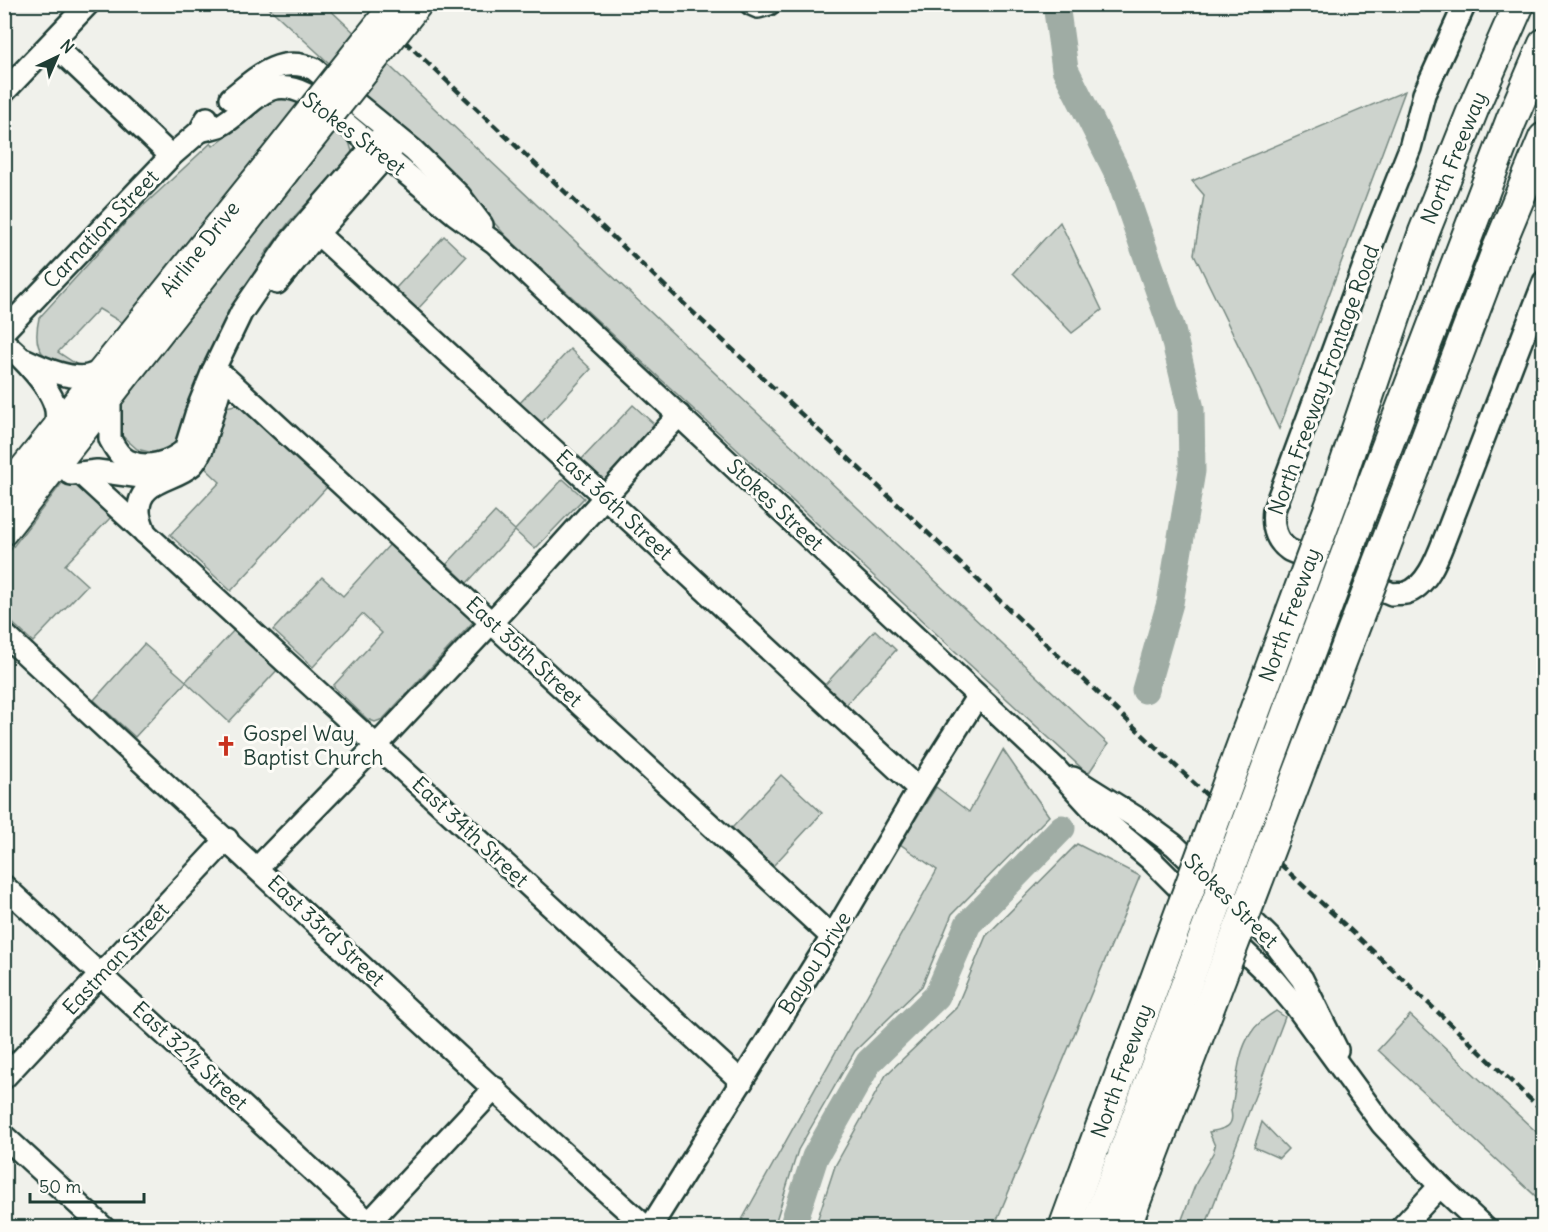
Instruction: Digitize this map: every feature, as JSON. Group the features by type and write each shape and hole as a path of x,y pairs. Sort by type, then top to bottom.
{"highway":[{"path":"1424,232 1465,93 1503,4"},
{"name":"North Freeway","path":"1064,1227 1335,495 1424,232 1476,102 1519,4"},
{"name":"North Freeway","path":"1125,1227 1135,1163 1363,508 1511,121 1544,44"},
{"name":"North Freeway","path":"1095,1227 1135,1163 1415,468 1497,251 1544,138"},
{"path":"1497,251 1532,214 1544,186"}],"main road":[{"name":"Airline Drive","path":"4,532 110,397 394,4"},
{"name":"Airline Drive","path":"4,492 109,363 419,4"}],"street":[{"path":"8,83 52,43 88,4"},
{"path":"751,4 758,7 769,4"},
{"name":"North Freeway Frontage Road","path":"1465,4 1424,94 1410,148 1378,228 1274,510 1273,525 1283,546 1392,594 1407,593 1425,578 1433,567 1445,538 1544,282"},
{"path":"52,43 171,156"},
{"name":"Stokes Street","path":"200,130 207,117 261,75 287,63 306,65 321,73 444,178 495,243"},
{"name":"Stokes Street","path":"200,130 219,126 264,91 291,89 312,98 455,214 495,243 1055,768 1098,815 1150,859 1274,980 1382,1124 1440,1186 1485,1227"},
{"name":"Carnation Street","path":"4,331 171,156 200,130"},
{"path":"110,397 110,440 127,460 148,466 166,462 185,450 198,408 218,373 246,306 271,267 312,228 394,134"},
{"name":"East 36th Street","path":"312,228 919,789"},
{"path":"4,342 22,358 51,398 56,410 56,430"},
{"path":"22,358 60,374 84,377 93,375 109,363"},
{"path":"145,533 139,512 144,493 151,486 192,465 197,458 202,449 218,373"},
{"name":"East 35th Street","path":"218,373 832,937"},
{"path":"258,867 491,623 606,498 679,414"},
{"path":"50,475 97,471 164,480"},
{"name":"East 34th Street","path":"80,473 742,1082"},
{"name":"East 33rd Street","path":"4,634 258,867 541,1132 649,1227"},
{"name":"Bayou Drive","path":"649,1227 832,937 919,789 977,697"},
{"name":"Eastman Street","path":"4,1078 227,839"},
{"name":"East 32½ Street","path":"4,886 102,974 369,1226"},
{"path":"369,1226 495,1088"},
{"path":"4,1136 104,1227"},
{"path":"1401,1227 1440,1186"}],"shaded area":[{"path":"266,5 325,5 1108,744 1088,774 506,236 456,180"},
{"path":"1405,91 1279,429 1194,254 1204,195 1192,181"},
{"path":"274,96 302,100 349,141 353,155 290,221 264,255 268,259 183,437 173,448 153,453 137,449 119,433 117,411 295,181 263,153 260,153 124,324 99,309 58,352 79,366 60,364 41,352 37,341 39,318 129,219 211,143 213,146 267,105 265,100"},
{"path":"1060,222 1102,310 1072,333 1013,273"},
{"path":"444,236 466,257 417,310 395,289"},
{"path":"570,349 591,369 540,424 519,404"},
{"path":"240,404 329,485 231,591 170,535 220,482 202,465 221,411 226,407"},
{"path":"633,405 654,424 609,477 602,481 581,460"},
{"path":"563,479 584,498 535,549 515,531 467,583 447,564 495,512 515,530"},
{"path":"78,482 112,516 65,565 87,585 33,642 5,616 5,557 62,483"},
{"path":"392,542 473,622 383,719 375,722 367,719 333,686 382,633 362,614 313,667 273,630 322,577 343,596"},
{"path":"237,627 280,667 229,722 186,682 135,737 94,700 144,644 186,681"},
{"path":"875,630 896,650 845,706 823,687"},
{"path":"1003,750 1049,816 952,914 922,986 855,1051 798,1150 774,1227 738,1227 937,870 900,844 936,787 969,812"},
{"path":"781,775 822,813 773,866 732,828"},
{"path":"1077,844 1140,876 994,1227 815,1227 835,1166 886,1075 956,1008 986,936"},
{"path":"1276,1011 1285,1017 1205,1227 1179,1227 1196,1183 1213,1153 1215,1146 1209,1132 1227,1127 1231,1121 1238,1070 1246,1041 1262,1020"},
{"path":"1410,1015 1543,1138 1543,1203 1378,1050"},
{"path":"1262,1122 1288,1149 1279,1158 1254,1147"}],"waterway":[{"path":"1056,4 1065,69 1118,174 1171,326 1191,409 1192,471 1170,603 1145,690"},
{"path":"792,1228 815,1157 869,1062 937,996 968,924 1062,828"}],"railway":[{"path":"365,4 1544,1112"}],"place":[{"name":"Gospel Way Baptist Church","path":"226,746"}]}
